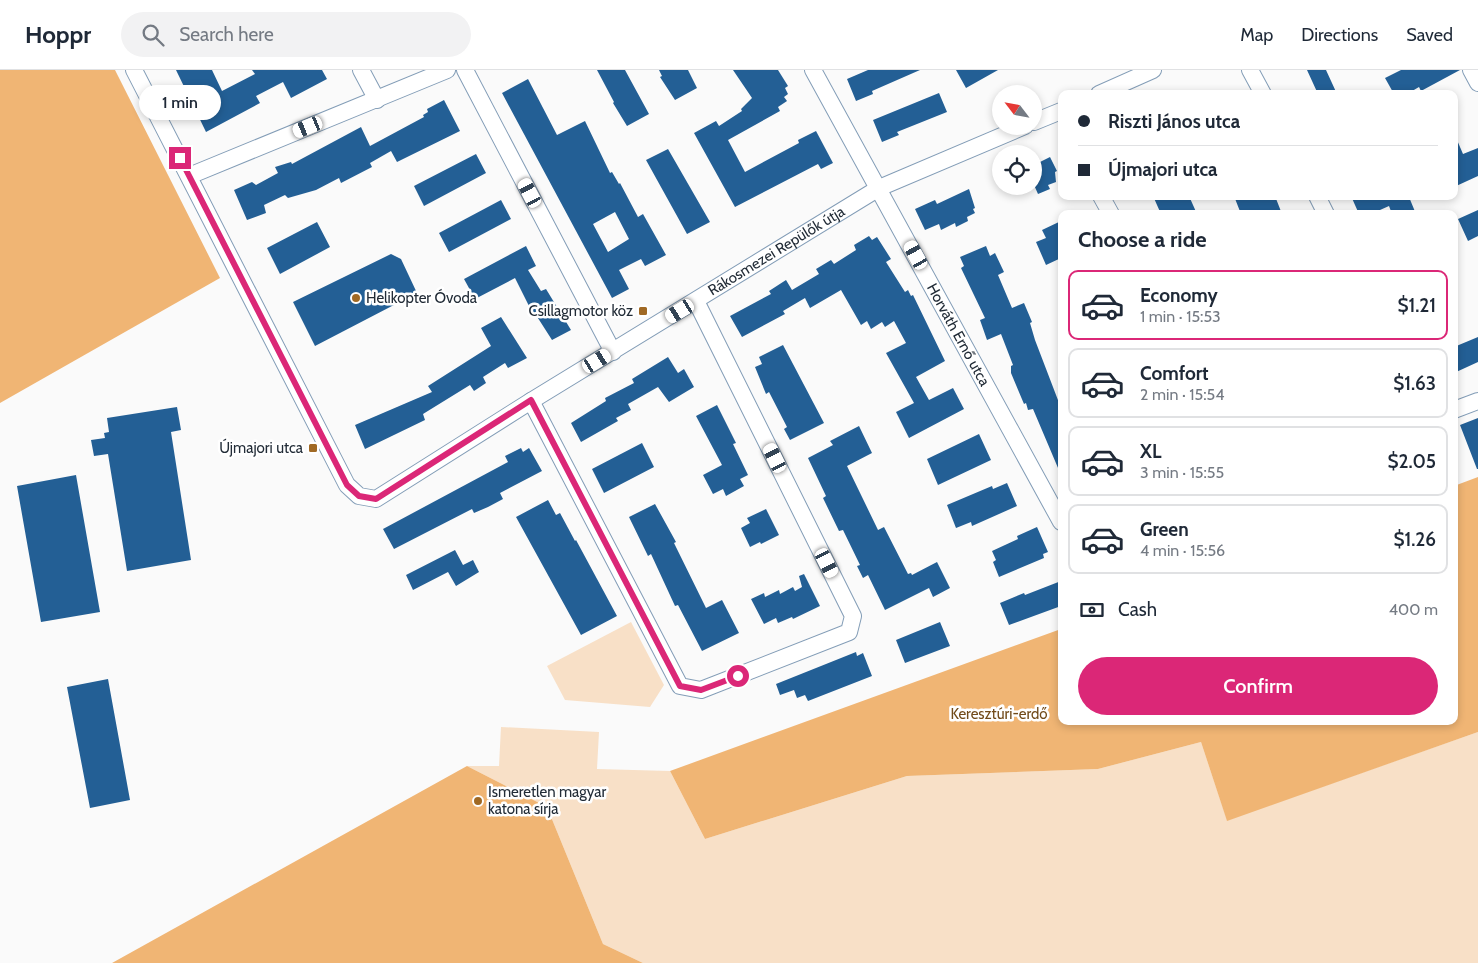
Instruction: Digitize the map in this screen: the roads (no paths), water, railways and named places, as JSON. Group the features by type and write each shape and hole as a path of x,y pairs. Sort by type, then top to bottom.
{"street":[{"path":"134,70 189,176 447,70"},
{"path":"361,70 377,100"},
{"path":"465,70 613,352"},
{"name":"Horváth Ernő utca","path":"813,70 1058,516"},
{"path":"1250,70 1260,90"},
{"path":"1471,70 1478,83"},
{"path":"1107,90 1143,72"},
{"path":"1042,120 1058,116"},
{"name":"Rákosmezei Repülők útja","path":"189,176 347,485 359,496 376,499 531,400 613,352 879,188 1003,135"},
{"path":"531,400 680,686 701,690 848,632 853,616 696,301"},
{"path":"1458,408 1478,401"}],"place":[{"name":"Helikopter Óvoda","path":"356,298"},
{"name":"Csillagmotor köz","path":"643,311"},
{"name":"Újmajori utca","path":"313,448"},
{"name":"Ismeretlen magyar katona sírja","path":"478,801"}],"park label":[{"name":"Keresztúri-erdő","path":"999,714"}]}
